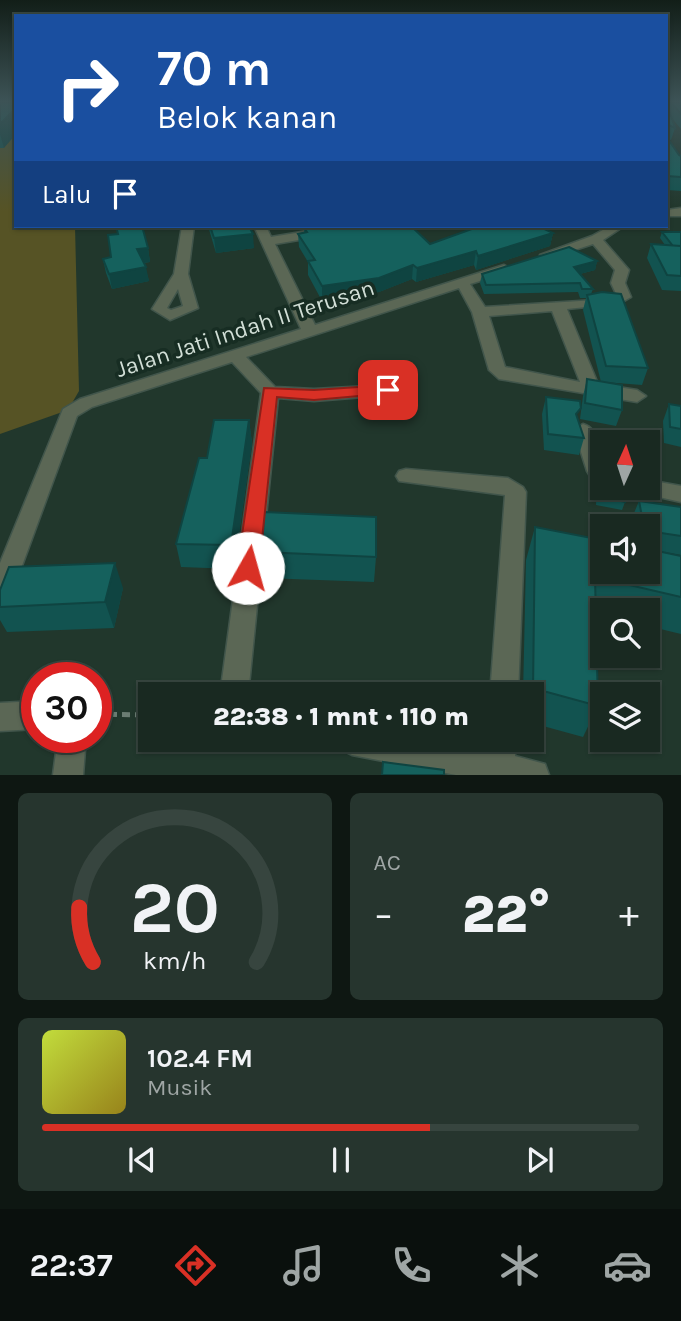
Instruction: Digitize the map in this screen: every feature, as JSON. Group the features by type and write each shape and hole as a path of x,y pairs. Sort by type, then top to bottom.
{"street":[{"path":"181,274 188,228"},
{"path":"261,228 270,241 310,331"},
{"path":"270,241 346,228"},
{"name":"Jalan Jati Indah II Terusan","path":"0,593 69,413 86,403 237,357 596,239 615,228"},
{"path":"596,239 622,270 618,284 624,297"},
{"path":"462,282 480,312 497,370 505,375 637,396"},
{"path":"480,312 591,303"},
{"path":"558,306 591,388"},
{"path":"237,357 270,392 314,395 388,390"},
{"path":"236,682 270,392"},
{"path":"583,430 590,450"},
{"path":"406,476 508,486 516,492 505,682"},
{"path":"660,490 681,494"},
{"path":"0,717 21,716"},
{"path":"437,752 500,761 534,775"},
{"path":"68,775 70,753"}],"path":[{"path":"112,714 138,715"}],"shaded area":[{"path":"0,138 14,138 14,228 75,228 79,391 68,410 0,434"}],"building":[{"path":"668,139 681,156 681,177 668,176"},
{"path":"116,228 143,228 148,248 137,249 146,267 109,274 103,259 111,257 108,235 118,234"},
{"path":"211,228 250,228 253,234 214,238"},
{"path":"304,228 413,228 430,244 474,228 542,228 553,233 478,256 476,251 417,268 413,265 379,278 322,286 308,261 315,260 298,234 307,232"},
{"path":"662,232 681,232 681,246 673,246"},
{"path":"651,244 681,246 681,276 667,275"},
{"path":"569,247 597,261 574,267 593,289 582,289 580,283 486,285 482,274"},
{"path":"602,292 621,294 648,368 606,366 587,295"},
{"path":"587,379 622,385 622,410 585,403"},
{"path":"546,397 580,401 581,408 576,414 584,438 548,434"},
{"path":"669,404 681,406 681,429 670,427"},
{"path":"214,420 249,420 231,545 176,544 199,458 207,458"},
{"path":"639,501 681,507 681,536 660,533 660,514 642,514"},
{"path":"264,512 376,517 376,557 262,552"},
{"path":"535,527 590,538 590,584 595,584 595,598 590,598 590,668 597,668 597,682 590,682 590,704 544,692 544,682 533,682"},
{"path":"660,552 681,556 681,597 625,584 660,584"},
{"path":"115,563 105,602 0,607 0,590 9,567"},
{"path":"383,762 444,770 444,775 382,775"}],"route":[{"path":"248,568 270,392 314,395 388,390"}]}
